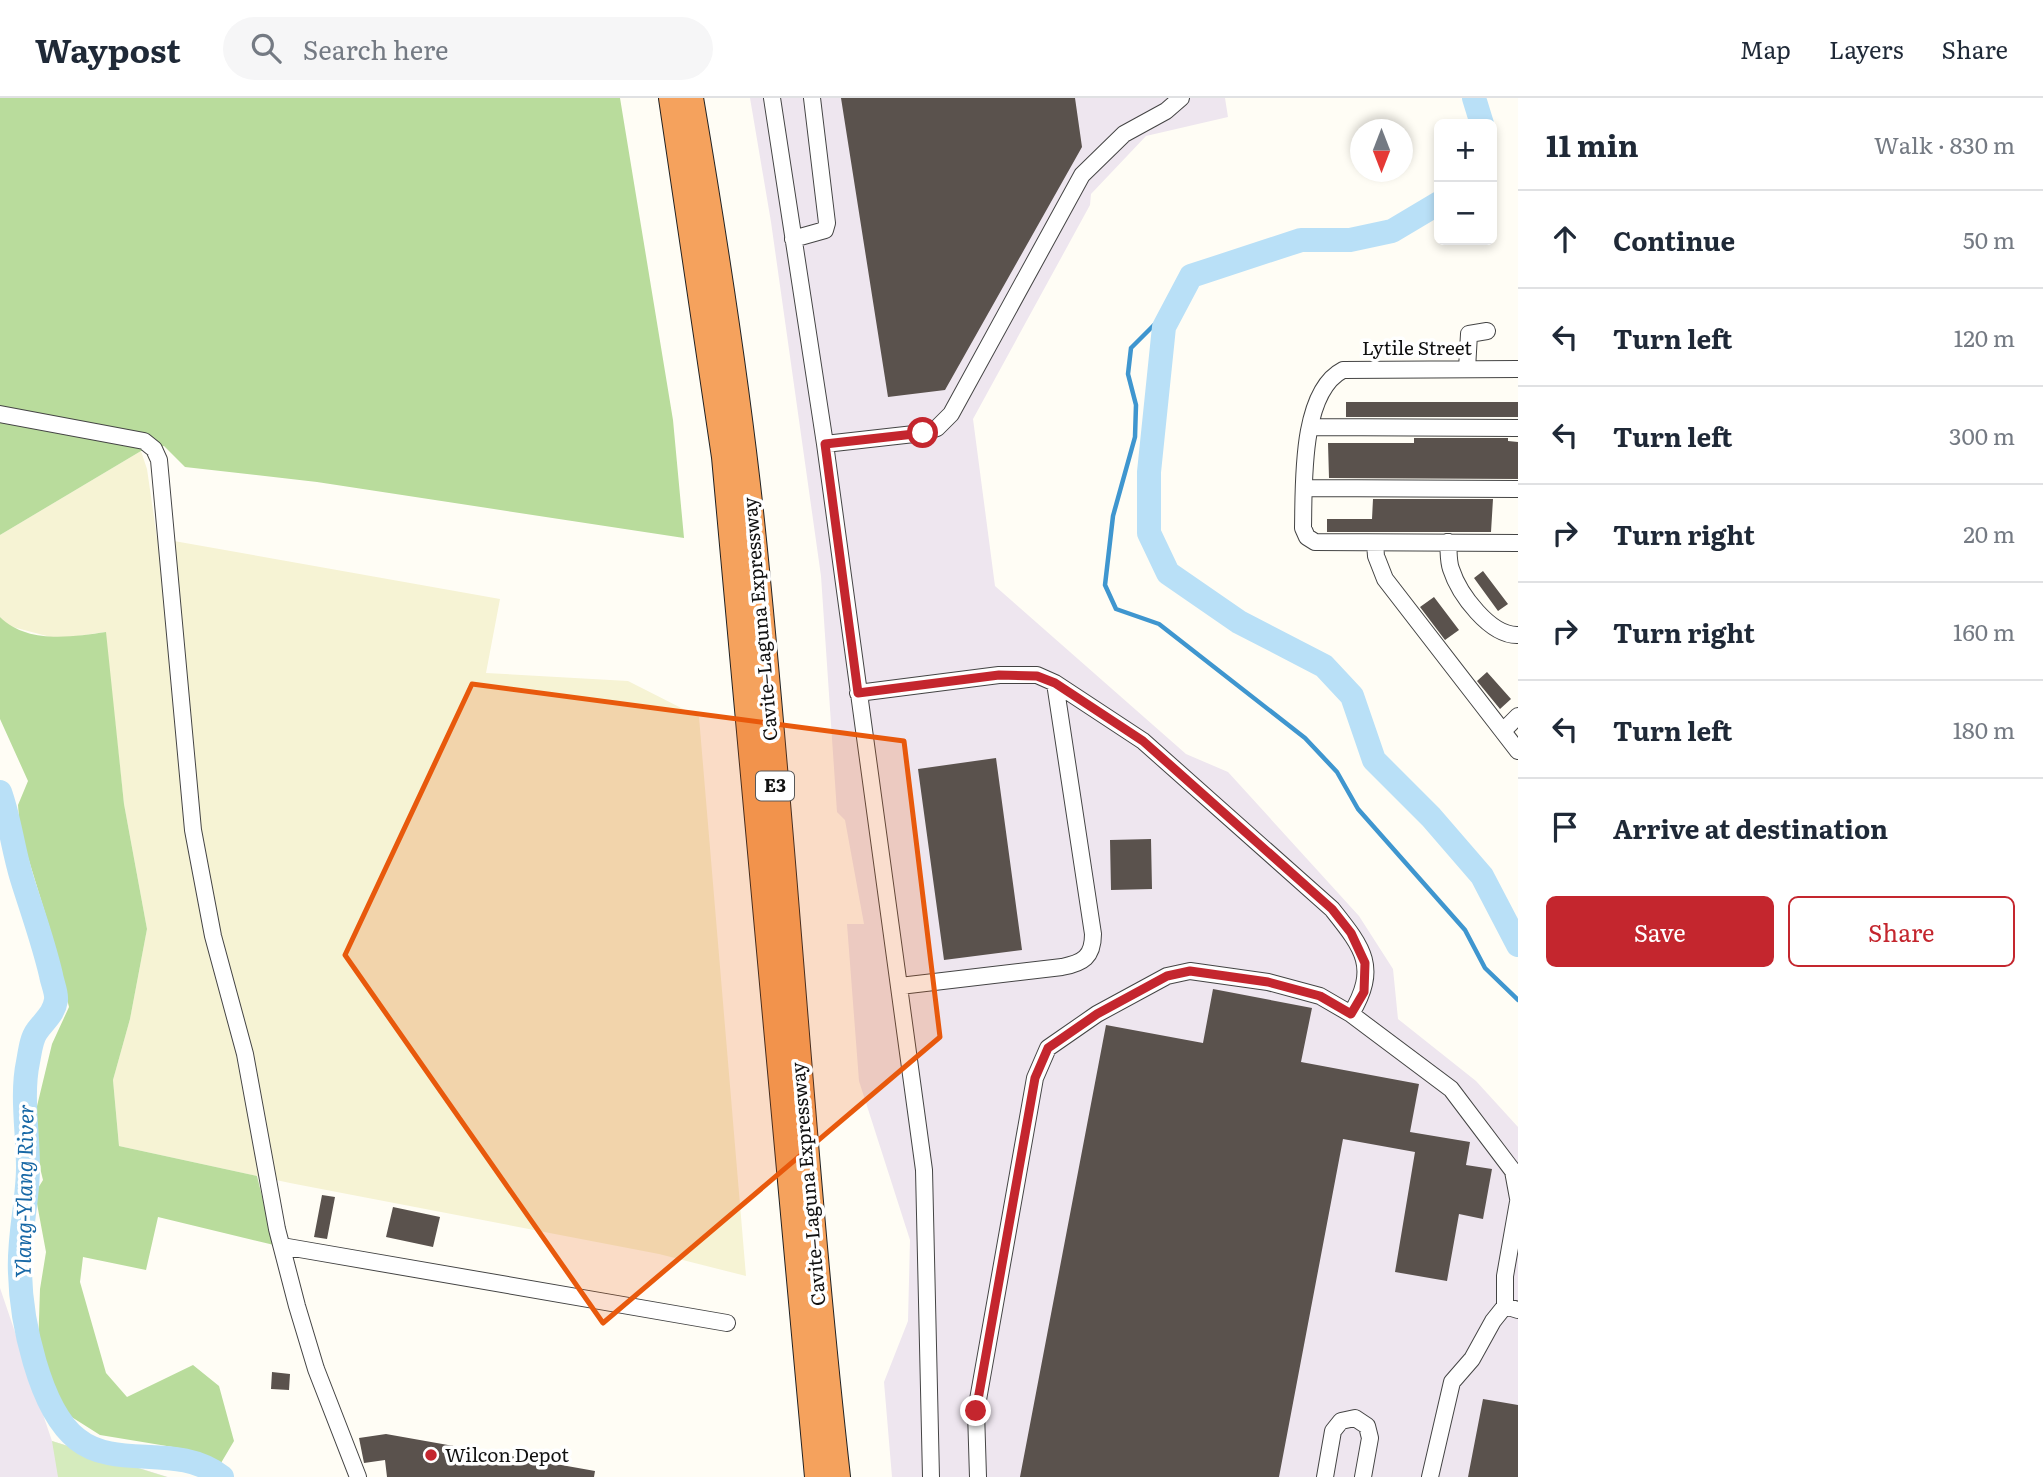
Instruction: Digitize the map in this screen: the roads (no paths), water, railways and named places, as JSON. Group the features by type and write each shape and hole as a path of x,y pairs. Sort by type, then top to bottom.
{"highway":[{"name":"Cavite–Laguna Expressway","path":"671,98 724,457 817,1477"},
{"name":"Cavite–Laguna Expressway","path":"691,98 723,290 754,539 817,1289 838,1477"}],"street":[{"path":"772,98 825,444 924,1171 931,1477"},
{"path":"793,239 825,230 827,223 812,98"},
{"path":"825,444 923,433 937,428 951,414 1082,175 1124,134 1166,111 1181,98"},
{"path":"1467,369 1469,334 1487,331"},
{"name":"Lytile Street","path":"1376,543 1315,542 1307,537 1303,528 1310,427 1325,384 1331,376 1343,370 1518,369"},
{"path":"0,414 144,441 153,449 159,460 193,830 213,936 244,1054 282,1246 316,1369 358,1477"},
{"path":"1310,427 1518,428"},
{"path":"1304,488 1518,489"},
{"path":"1448,542 1450,566 1455,580 1476,608 1496,629 1518,635"},
{"path":"1518,543 1376,543 1376,556 1385,579 1518,751"},
{"path":"858,693 999,675 1037,676 1055,683 1143,741 1332,909 1351,933 1365,963 1364,992 1351,1014"},
{"path":"900,986 1075,965 1089,956 1093,934 1055,683"},
{"path":"1503,731 1518,716"},
{"path":"978,1477 976,1411 1035,1078 1048,1048 1097,1014 1167,976 1190,971 1268,982 1320,996 1351,1014 1451,1089 1513,1171 1518,1200 1505,1276 1511,1308 1493,1321 1472,1359 1452,1382 1430,1477"},
{"path":"282,1246 727,1323"},
{"path":"1325,1477 1333,1431 1341,1421 1355,1418 1367,1426 1370,1438 1363,1477"}],"waterway":[{"path":"1474,98 1480,119"},
{"path":"1434,206 1392,231 1350,240 1301,240 1191,276 1164,327 1149,472 1149,533 1168,573 1239,622 1324,666 1352,696 1374,760 1431,817 1482,876 1518,945"},
{"path":"1177,302 1131,348 1128,374 1136,405 1135,437 1113,516 1105,585 1116,609 1159,624 1305,738 1337,772 1358,809 1465,930 1485,968 1518,1000"},
{"name":"Ylang-Ylang River","path":"0,792 56,997 51,1013 33,1038 25,1088 28,1167 20,1273 28,1338 35,1362 52,1407 77,1439 110,1454 186,1461 222,1477"}],"place":[{"name":"Wilcon Depot","path":"431,1455"}]}
